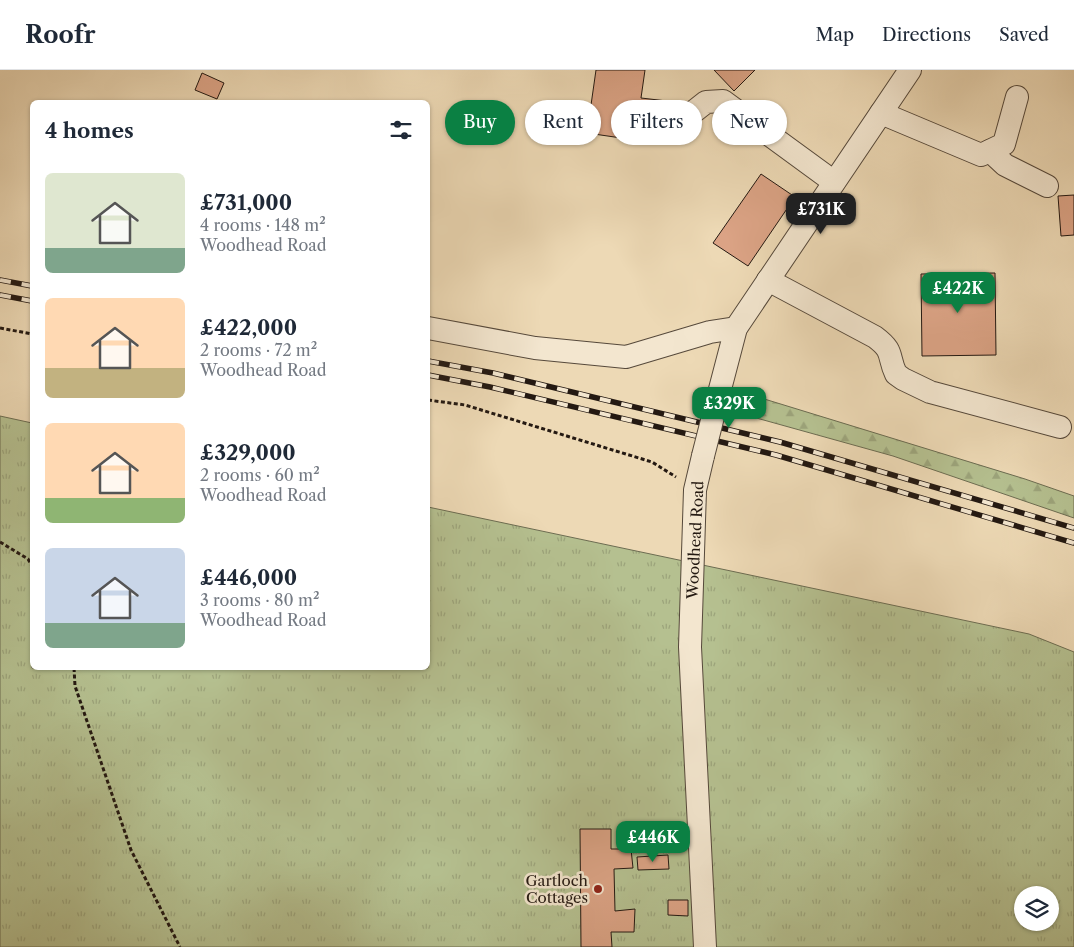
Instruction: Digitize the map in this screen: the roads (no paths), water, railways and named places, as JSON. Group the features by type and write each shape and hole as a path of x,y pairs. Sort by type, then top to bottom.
{"street":[{"name":"Woodhead Road","path":"706,947 690,647 695,490 718,393 736,328 910,70"},
{"path":"881,113 981,155 1004,144 1017,97"},
{"path":"702,105 706,102 723,101 834,182"},
{"path":"990,151 1005,165 1047,186"},
{"path":"768,280 875,337 886,345 890,351 896,374 913,384 930,392 1060,427"},
{"path":"430,328 535,348 626,357 710,332 736,328"}],"railway":[{"path":"0,280 30,286"},
{"path":"0,295 30,301"},
{"path":"430,361 493,373 780,442 1074,528"},
{"path":"430,375 490,387 776,455 1074,543"}],"place":[{"name":"Gartloch Cottages","path":"598,889"}]}
